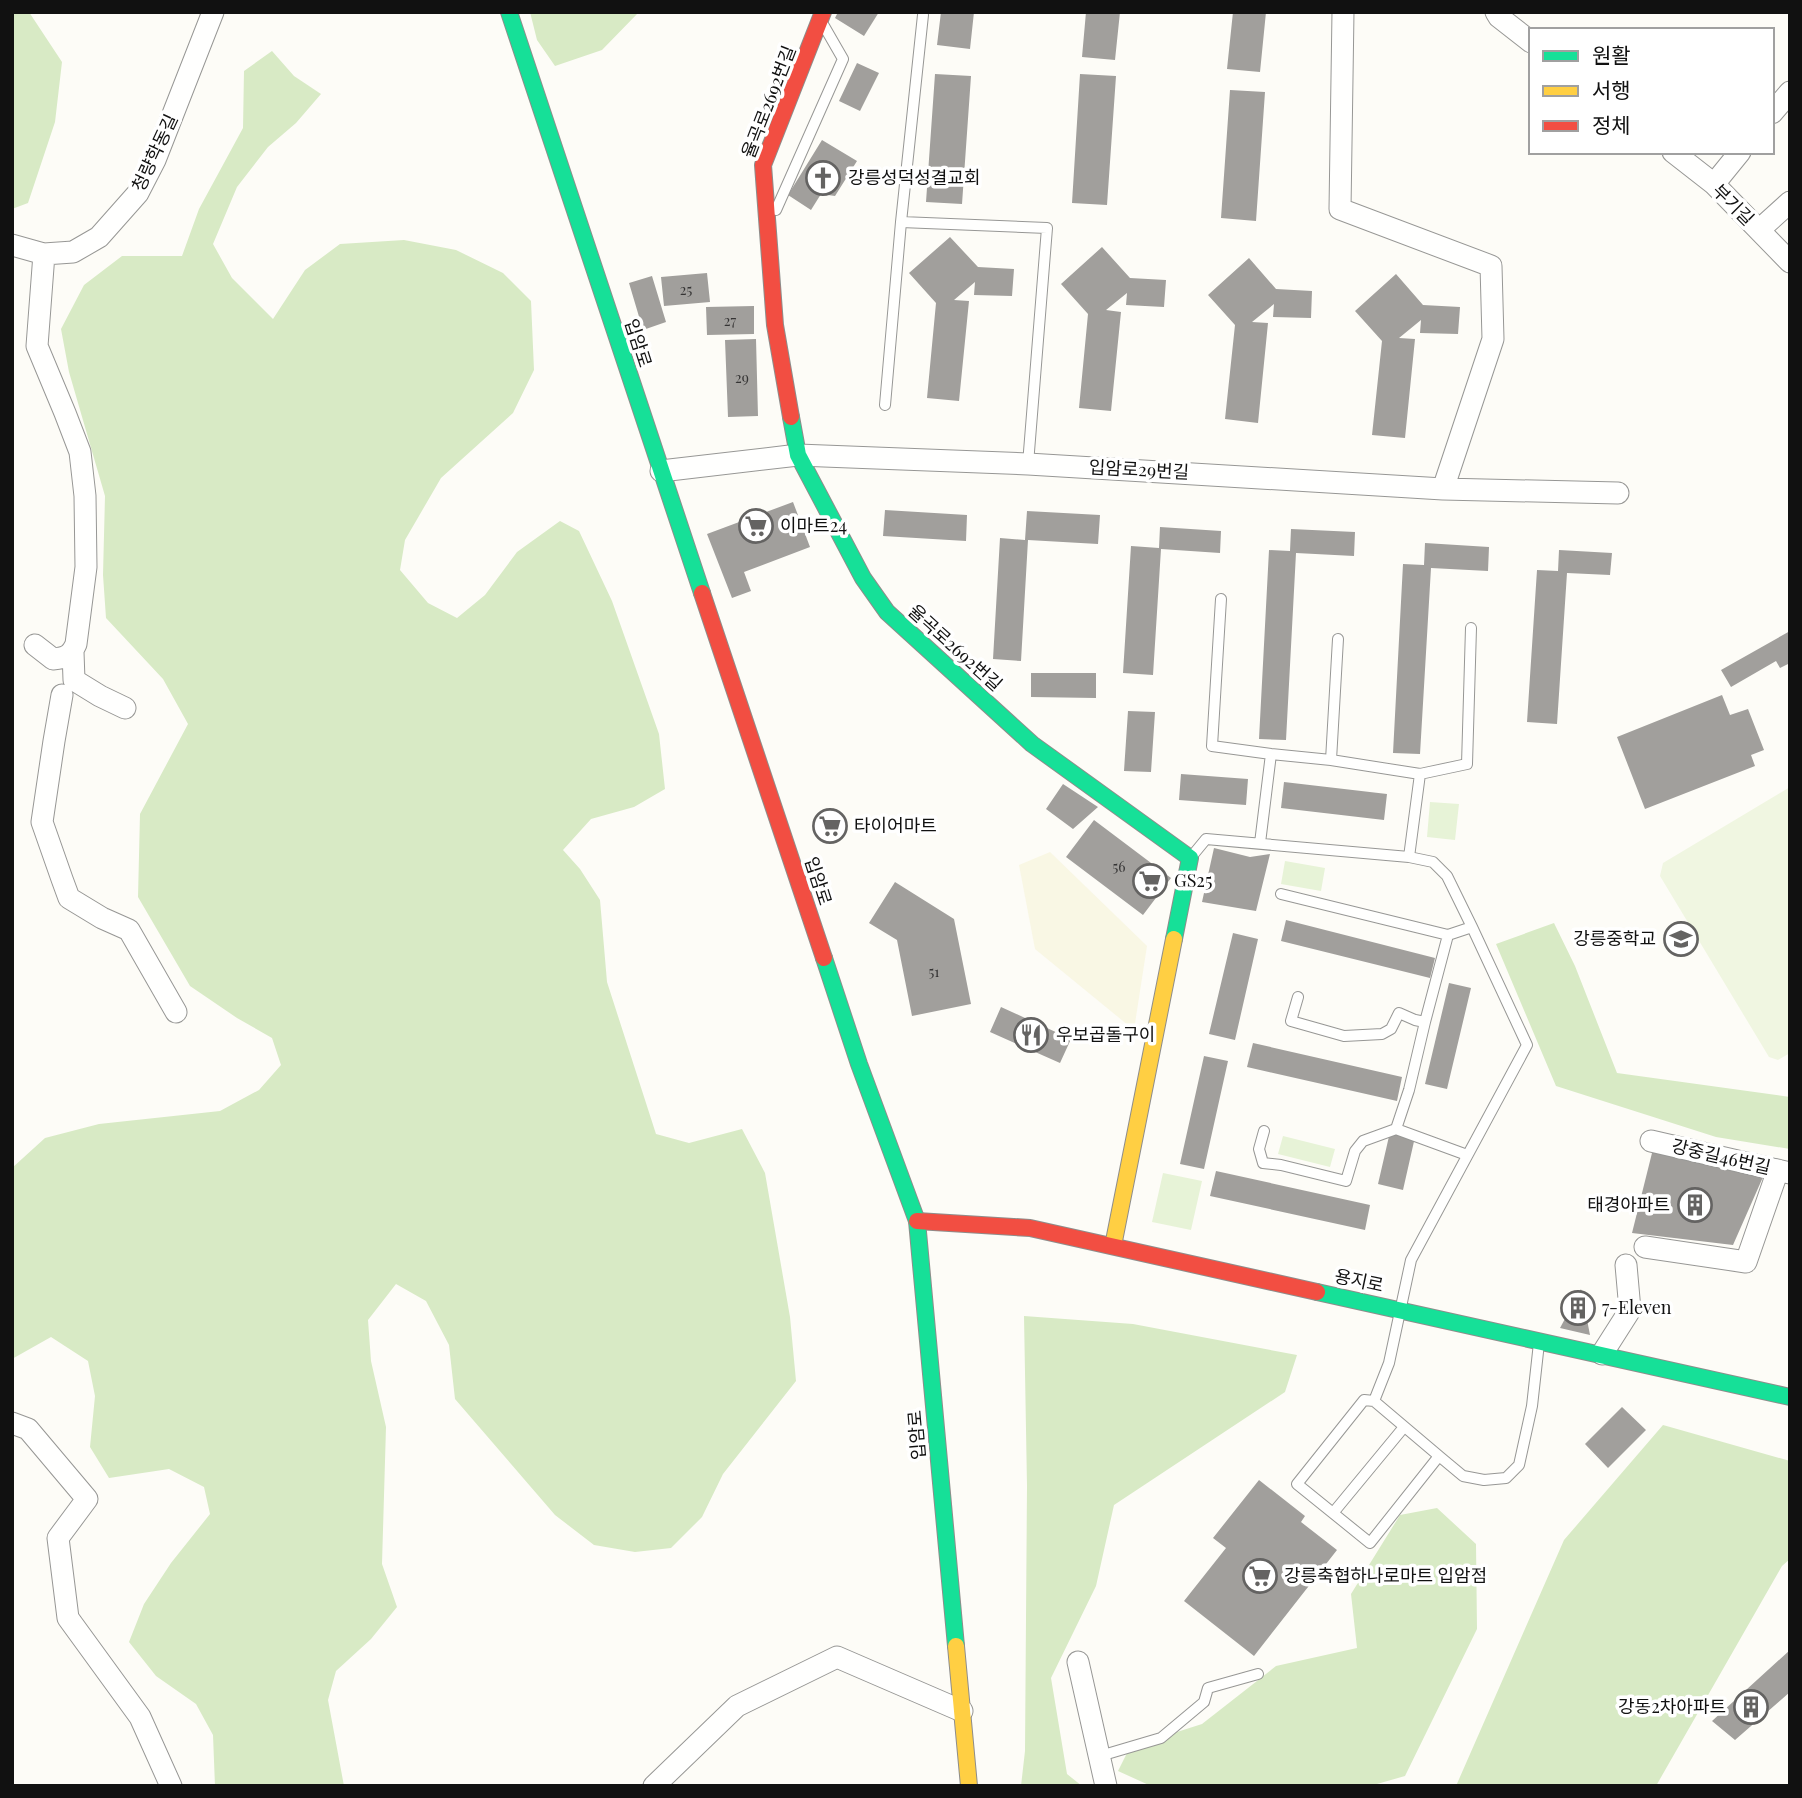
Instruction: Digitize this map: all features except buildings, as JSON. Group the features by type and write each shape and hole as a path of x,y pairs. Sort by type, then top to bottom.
{"street":[{"name":"청량학동길","path":"12,245 44,254 73,252 99,237 138,193 155,160 213,12"},
{"name":"입암로","path":"509,12 854,1051 917,1220 969,1786"},
{"path":"1343,12 1340,208 1491,266 1493,339 1443,489"},
{"path":"1496,12 1529,40"},
{"name":"율곡로2692번길","path":"822,16 763,165 775,325 798,455 863,579 887,612 1032,744 1190,858"},
{"path":"1774,111 1790,92"},
{"name":"부기길","path":"1676,154 1714,184 1790,261"},
{"path":"1714,184 1738,154"},
{"path":"1759,230 1790,202"},
{"path":"44,254 37,346 80,452 85,496 86,567 76,645 54,741 43,822 69,898 102,918 129,930 176,1012"},
{"name":"입암로29번길","path":"661,471 798,455 1028,464 1443,489 1618,493"},
{"path":"35,645 53,659 64,658 73,652"},
{"path":"64,691 100,696 125,708"},
{"path":"1113,1246 1190,858"},
{"name":"강중길46번길","path":"1651,1141 1784,1172"},
{"path":"1645,1247 1746,1262 1784,1172"},
{"name":"용지로","path":"917,1220 1030,1228 1790,1397"},
{"path":"1602,1354 1630,1310 1626,1265"},
{"path":"12,1423 28,1429 87,1499 58,1538 68,1618 140,1717 171,1786"},
{"path":"654,1786 737,1706 837,1657 962,1711"},
{"path":"1078,1662 1106,1786"}],"lane":[{"path":"885,405 923,15"},
{"path":"768,228 844,59 822,16"},
{"path":"901,222 1047,228 1028,464"},
{"path":"1221,598 1212,746 1420,774 1468,764 1471,628"},
{"path":"1331,760 1338,639"},
{"path":"1259,843 1271,754"},
{"path":"1409,857 1420,774"},
{"path":"1190,858 1206,839 1409,857 1433,862 1447,876 1527,1045 1411,1259 1389,1363 1374,1401"},
{"path":"1281,894 1448,935 1472,927"},
{"path":"1396,1129 1409,1090 1448,935"},
{"path":"1298,997 1291,1021 1344,1036 1382,1034 1391,1029 1399,1013 1425,1022"},
{"path":"1264,1131 1259,1149 1263,1163 1346,1181 1355,1151 1363,1140 1396,1129 1467,1155"},
{"path":"1439,1456 1370,1543 1297,1484 1364,1400 1374,1401 1463,1476 1484,1480 1506,1478 1519,1465 1532,1406 1540,1340"},
{"path":"1334,1513 1404,1427"},
{"path":"1100,1756 1161,1738 1203,1702 1208,1688 1258,1674"}],"shaded area":[{"path":"1050,852 1147,946 1134,1030 1035,949 1019,865"}],"green space":[{"path":"12,12 29,12 62,62 55,122 28,203 12,209"},
{"path":"530,12 639,12 602,50 555,66 537,40"},
{"path":"272,51 294,76 321,94 296,123 268,147 237,187 213,244 232,278 273,319 305,270 340,244 404,240 456,250 503,273 531,301 534,370 513,413 441,478 405,540 400,570 428,603 457,618 485,595 517,552 560,521 579,531 612,601 659,734 665,789 634,807 591,819 563,850 580,869 600,900 607,982 656,1134 689,1143 742,1129 765,1173 790,1317 796,1381 723,1474 702,1517 671,1548 635,1552 594,1545 555,1515 455,1399 449,1345 426,1301 396,1284 368,1320 371,1361 386,1427 382,1564 397,1607 371,1639 336,1671 328,1700 344,1786 215,1786 213,1735 196,1704 156,1676 129,1642 144,1604 171,1563 210,1514 204,1487 169,1469 109,1478 90,1447 95,1396 88,1361 51,1337 12,1359 12,1168 45,1138 99,1124 220,1111 259,1090 281,1065 272,1038 190,986 138,897 140,814 188,724 163,679 106,618 103,575 105,496 69,372 61,329 84,285 122,256 182,256 199,209 243,128 244,71"},
{"path":"1790,787 1790,1053 1778,1060 1769,1057 1660,876 1663,863"},
{"path":"1430,802 1459,804 1455,840 1427,837"},
{"path":"1285,861 1325,868 1321,891 1281,884"},
{"path":"1554,923 1575,966 1617,1073 1790,1097 1790,1149 1716,1137 1556,1086 1496,944"},
{"path":"1283,1136 1335,1149 1330,1167 1278,1154"},
{"path":"1163,1173 1202,1181 1191,1230 1152,1222"},
{"path":"1024,1316 1133,1324 1297,1355 1285,1392 1114,1505 1096,1586 1051,1678 1067,1774 1082,1786 1021,1786 1025,1751 1027,1486"},
{"path":"1663,1425 1790,1461 1790,1559 1782,1566 1656,1786 1456,1786 1564,1540"},
{"path":"1437,1508 1476,1544 1477,1629 1405,1776 1370,1786 1151,1786 1118,1771 1130,1747 1202,1724 1276,1666 1357,1648 1351,1594 1400,1515"}],"traffic: fast":[{"path":"509,12 702,593"},
{"path":"791,417 798,455 863,578 887,612 1032,744 1190,858 1174,939"},
{"path":"824,958 859,1064 917,1221 956,1646"},
{"path":"1317,1292 1790,1397"}],"traffic: slow":[{"path":"1113,1246 1174,939"},
{"path":"956,1646 969,1786"}],"traffic: jam":[{"path":"791,417 775,325 763,165 823,12"},
{"path":"702,593 824,958"},
{"path":"917,1221 1030,1228 1317,1292"}],"place":[{"name":"강릉성덕성결교회","path":"823,178"},
{"name":"이마트24","path":"756,526"},
{"name":"타이어마트","path":"830,826"},
{"name":"GS25","path":"1150,881"},
{"name":"강릉중학교","path":"1681,939"},
{"name":"우보곱돌구이","path":"1031,1035"},
{"name":"태경아파트","path":"1695,1205"},
{"name":"7-Eleven","path":"1578,1308"},
{"name":"강릉축협하나로마트 입암점","path":"1260,1576"},
{"name":"강동2차아파트","path":"1751,1707"}]}
